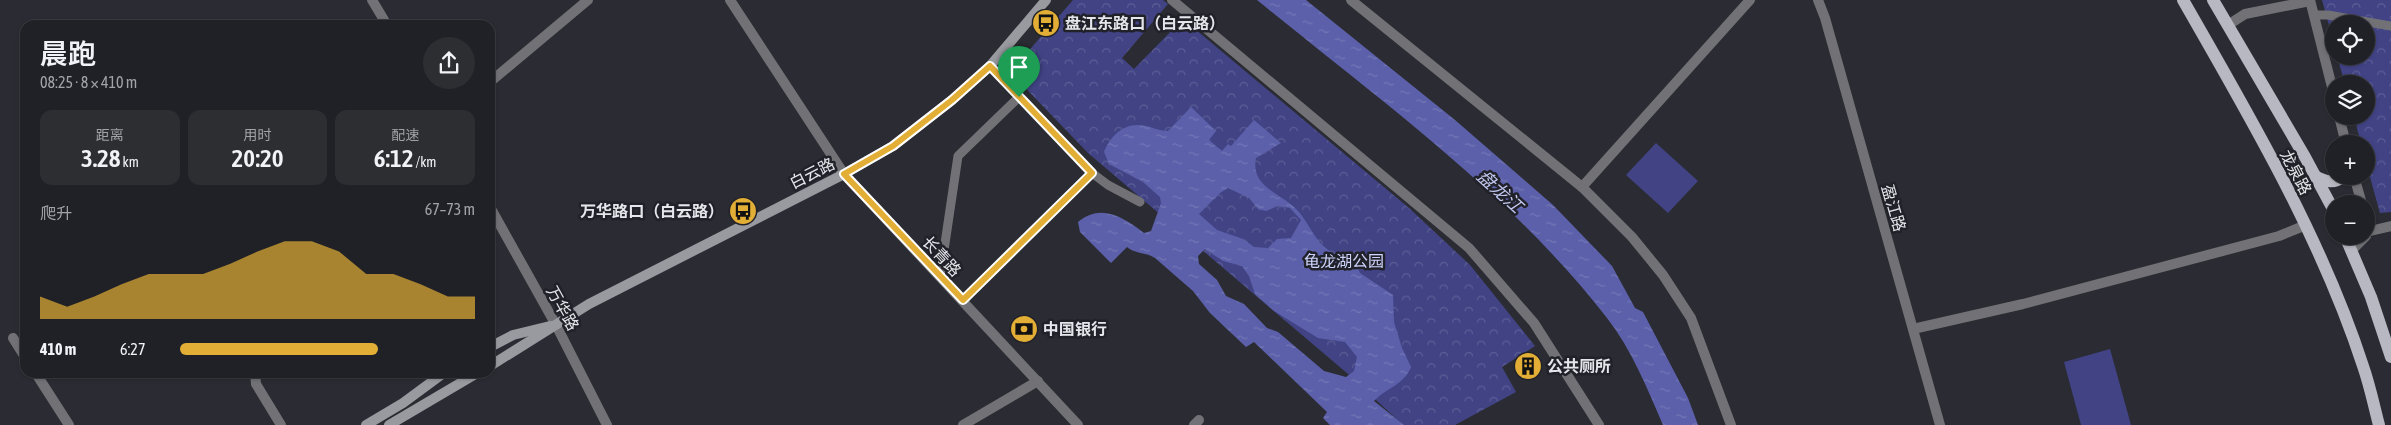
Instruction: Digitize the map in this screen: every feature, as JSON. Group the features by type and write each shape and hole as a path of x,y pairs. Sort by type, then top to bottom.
{"main road":[{"name":"白云路","path":"495,363 589,304 844,174 893,146 952,100 990,66 1046,0"},
{"name":"龙泉路","path":"2182,0 2229,80 2306,225 2336,294 2363,366 2379,425"},
{"name":"龙泉路","path":"2213,0 2326,195"},
{"path":"2315,176 2325,181"},
{"path":"2348,245 2371,297 2391,358"},
{"name":"白云路","path":"495,344 513,335 556,325"},
{"path":"366,425 403,403 437,378"},
{"path":"389,425 469,378"}],"street":[{"path":"372,0 384,20"},
{"path":"495,78 588,0"},
{"name":"长青路","path":"730,0 844,174 1078,425"},
{"path":"1172,0 1469,248 1534,323 1599,425"},
{"path":"1351,0 1582,187 1632,237 1663,275 1691,318 1731,425"},
{"path":"1582,187 1750,0"},
{"name":"盈江路","path":"1818,0 1828,27 1940,425"},
{"path":"2228,25 2245,14 2310,1 2329,75"},
{"path":"2314,16 2328,15 2391,26"},
{"path":"990,66 1092,173 1108,185 1140,202"},
{"path":"940,277 958,156 1019,97"},
{"path":"963,300 1092,173"},
{"name":"万华路","path":"495,216 556,325 607,425"},
{"path":"1913,329 2023,304 2279,236 2306,225"},
{"path":"2375,231 2391,226"},
{"path":"2351,252 2357,245"},
{"path":"13,338 20,349"},
{"path":"39,378 69,425"},
{"path":"256,378 256,384 281,425"},
{"path":"963,425 1038,381"}],"green space":[{"name":"龟龙湖公园","path":"1073,0 1163,0 1168,4 1122,58 1134,69 1183,19 1409,208 1470,265 1535,346 1502,367 1516,392 1455,425 1403,425 1348,374 1088,153 1010,72"},
{"path":"2322,0 2391,0 2391,212 2380,213 2372,185 2375,185 2375,135 2359,135 2356,125 2375,125 2375,75 2342,75 2340,65 2375,65 2375,15 2326,15"},
{"path":"1656,143 1698,181 1668,213 1626,175"},
{"path":"2110,349 2131,425 2081,425 2064,362"}],"water":[{"name":"盘龙江","path":"1257,0 1306,0 1455,120 1553,205 1612,266 1635,308 1643,312 1688,398 1698,425 1663,425 1638,370 1616,330 1569,273 1528,230 1441,149"},
{"path":"1191,107 1216,131 1209,140 1222,151 1228,144 1231,146 1254,120 1281,143 1256,158 1255,168 1262,183 1297,210 1323,246 1339,257 1356,265 1360,273 1393,295 1394,322 1402,348 1411,367 1404,378 1374,401 1404,425 1330,425 1323,418 1327,412 1254,342 1246,347 1210,313 1193,291 1155,258 1133,251 1127,247 1111,263 1080,232 1078,222 1095,213 1112,214 1120,217 1144,233 1151,231 1161,203 1160,197 1143,182 1109,164 1104,152 1115,135 1125,128 1138,125 1168,131","holes":["1228,188 1249,198 1258,209 1266,211 1278,206 1290,208 1301,220 1291,238 1277,239 1268,248 1254,247 1243,239 1217,230 1199,214 1220,193","1205,249 1223,261 1242,266 1249,276 1255,294 1274,311 1318,338 1345,342 1357,357 1354,371 1346,377 1324,371 1278,332 1267,328 1244,304 1226,296 1217,280 1199,264 1198,256"]}],"place":[{"name":"盘江东路口（白云路）","path":"1046,23"},
{"name":"万华路口（白云路）","path":"743,211"},
{"name":"中国银行","path":"1024,329"},
{"name":"公共厕所","path":"1528,366"}],"route":[{"path":"990,66 1019,97 1092,173 963,300 844,174 893,146 952,100 990,66"}]}
